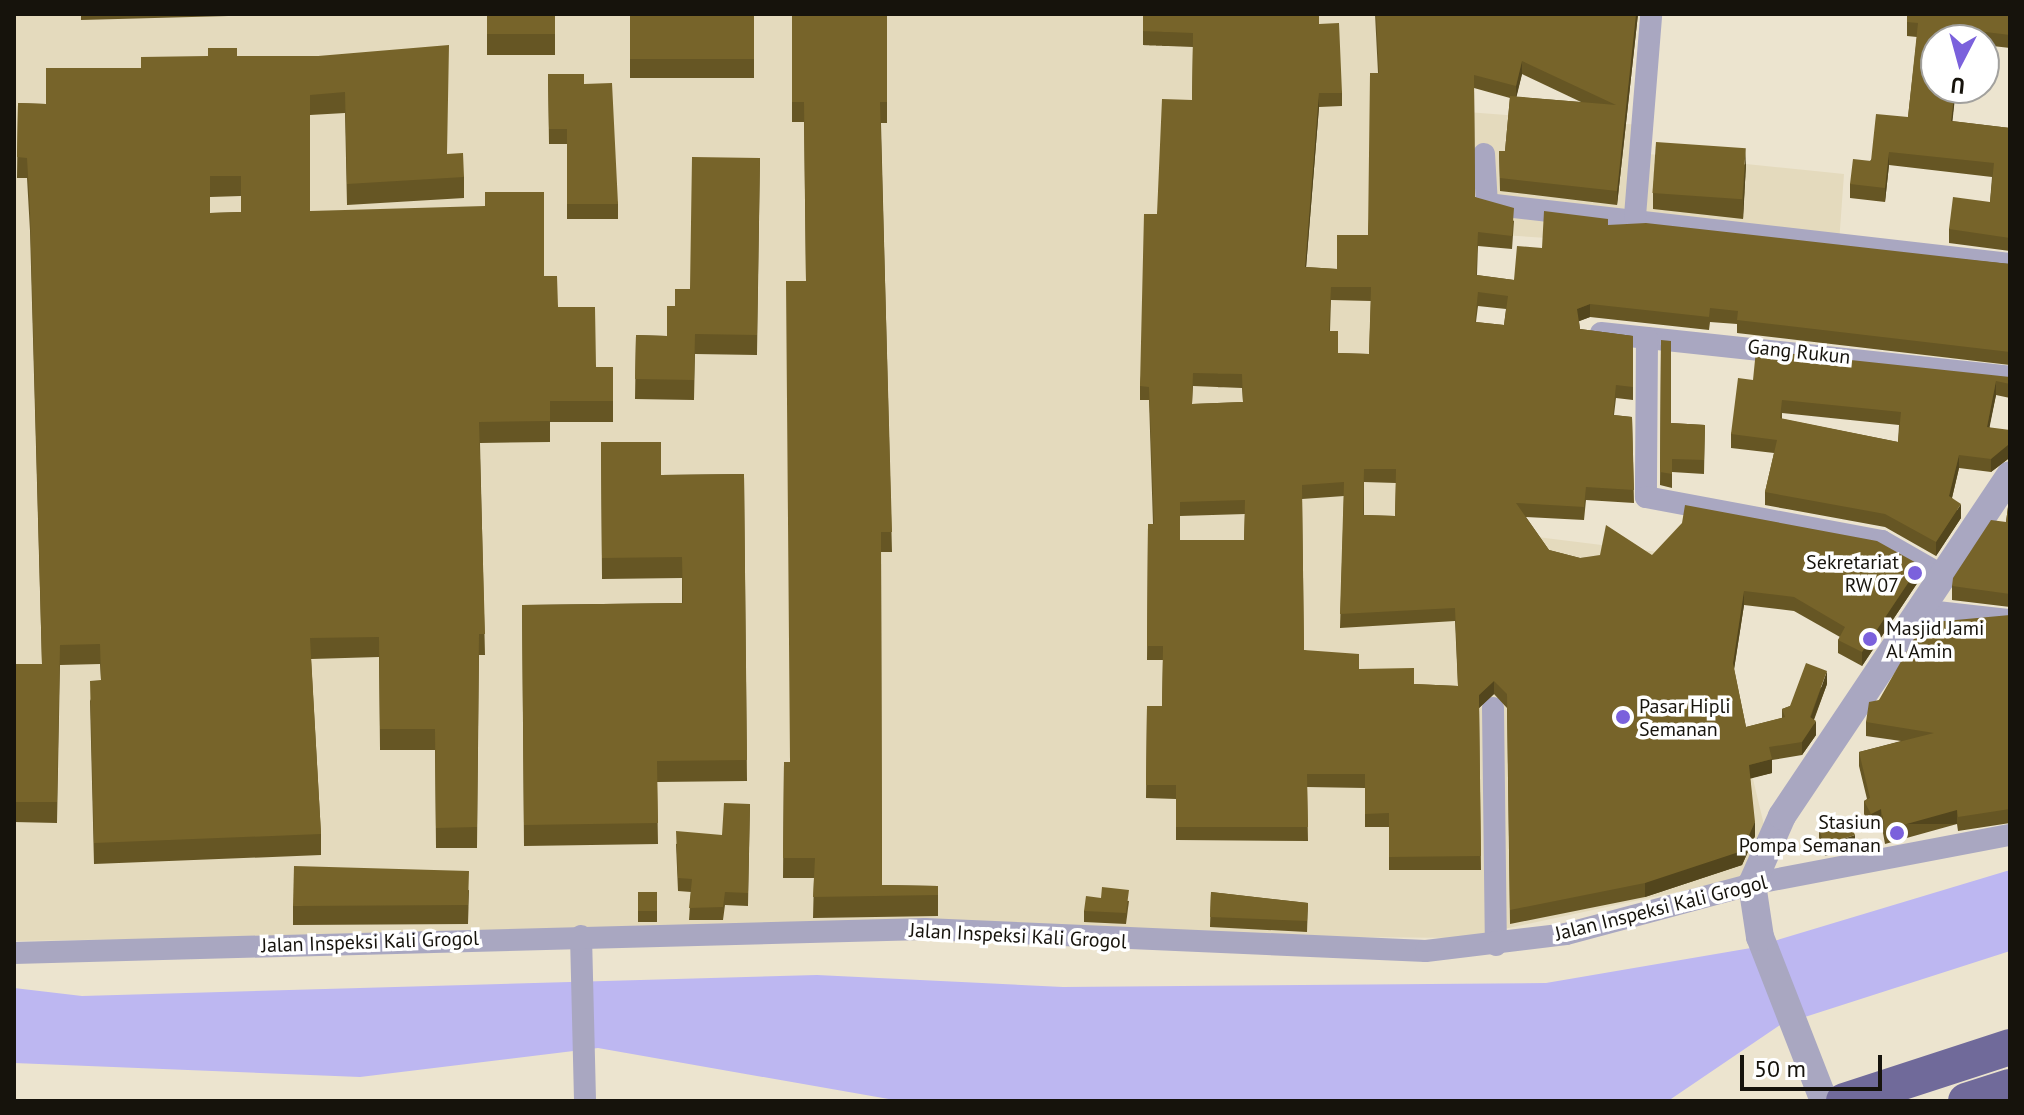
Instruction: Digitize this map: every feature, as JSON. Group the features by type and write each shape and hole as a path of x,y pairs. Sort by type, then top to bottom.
{"highway":[{"path":"1844,1101 2010,1047"},
{"path":"1966,1101 2010,1087"}],"street":[{"path":"1635,216 1651,16"},
{"path":"1484,154 1487,204 1635,216 2010,264"},
{"name":"Gang Rukun","path":"1588,331 2010,377"},
{"path":"1647,338 1646,497 1882,541 1943,576"},
{"path":"1824,1101 1760,937 1752,884 1782,816 1861,708 1919,610 2010,475"},
{"path":"1919,610 2010,620"},
{"path":"1493,708 1496,945"},
{"name":"Jalan Inspeksi Kali Grogol","path":"14,953 581,941 925,929 1263,949 1496,945 1752,884 2010,835"},
{"path":"581,941 585,1101"}],"shaded area":[{"path":"14,14 1486,14 1467,112 1640,125 1639,153 1844,174 1838,257 1440,231 1529,536 1739,562 1725,662 1775,871 1462,938 671,931 14,941"},
{"path":"2010,870 2010,951 1780,1025 1668,1101 900,1101 598,1048 360,1077 14,1063 14,988 82,996 817,975 1063,987 1546,983 1751,948"}],"building":[{"path":"487,14 555,14 555,34 487,34"},
{"path":"630,14 754,14 754,59 630,59"},
{"path":"792,14 887,14 887,102 880,102 892,532 881,532 882,885 938,886 938,895 813,897 815,858 783,858 784,762 790,762 786,281 806,281 804,102 792,102"},
{"path":"1143,14 1319,14 1319,24 1339,23 1342,93 1319,93 1305,267 1337,269 1337,235 1368,235 1370,73 1379,73 1376,14 1636,14 1617,191 1500,178 1499,151 1505,151 1510,96 1616,105 1522,61 1516,86 1474,75 1475,197 1514,208 1512,236 1478,232 1476,275 1514,280 1517,246 1542,248 1544,211 1608,219 1608,225 1646,223 2010,264 2010,352 1737,320 1738,311 1710,308 1709,317 1590,304 1577,309 1580,329 1633,336 1633,387 1616,385 1613,415 1632,417 1634,490 1586,487 1584,507 1516,503 1549,550 1580,558 1600,555 1606,525 1652,555 1682,523 1685,505 1877,541 1920,565 1862,652 1838,640 1845,627 1794,597 1744,591 1733,663 1746,727 1785,717 1782,709 1790,706 1806,663 1827,671 1810,717 1816,721 1802,742 1769,747 1772,759 1749,765 1755,822 1742,851 1645,883 1510,910 1507,694 1494,681 1479,695 1481,856 1389,857 1389,813 1365,814 1365,774 1307,774 1308,827 1176,827 1176,785 1146,785 1147,706 1162,706 1163,646 1147,646 1148,524 1154,524 1149,387 1140,386 1144,214 1157,214 1162,99 1192,100 1193,33 1143,31","holes":["1331,287 1371,287 1369,354 1338,353 1338,331 1329,331","1478,292 1508,296 1504,325 1475,322","1193,373 1242,374 1243,402 1192,404","1364,469 1396,469 1395,516 1363,515","1344,482 1340,614 1455,608 1458,686 1414,684 1414,668 1359,669 1359,654 1304,650 1302,485","1245,500 1244,540 1180,540 1180,502"]},
{"path":"1907,14 2010,14 2010,35 2000,34 2000,24 1920,24 1920,104 1953,104 1951,121 2010,128 2010,238 1949,229 1953,197 1990,202 1994,163 1889,152 1885,188 1850,184 1853,159 1871,161 1876,114 1908,117 1918,23 1907,22"},
{"path":"449,45 447,154 463,153 464,177 347,184 345,92 310,95 310,211 485,206 485,192 544,192 544,276 557,276 558,307 595,307 596,367 613,367 613,401 550,401 550,421 479,422 485,634 479,634 477,827 436,828 435,729 380,729 379,637 310,638 321,834 94,843 90,681 101,680 100,644 60,645 57,802 14,802 14,664 42,664 30,211 27,158 17,157 18,103 46,104 46,68 141,68 141,57 208,56 208,48 237,48 237,56 318,56","holes":["210,176 241,176 241,212 210,213"]},
{"path":"548,74 584,74 584,84 612,83 618,204 567,204 567,129 549,129"},
{"path":"1656,142 1746,148 1742,199 1652,193"},
{"path":"692,157 760,158 757,335 695,334 694,380 635,379 636,335 667,336 667,306 675,306 675,289 690,289"},
{"path":"1661,340 1671,341 1671,423 1705,425 1704,460 1672,459 1672,474 1660,472"},
{"path":"1756,350 2010,377 2010,384 1996,381 1987,427 2010,430 2008,445 1991,459 1959,455 1949,496 1961,504 1936,542 1885,514 1765,492 1777,440 1731,434 1738,378 1753,380","holes":["1782,400 1901,412 1898,442 1780,418"]},
{"path":"601,442 661,442 661,475 744,474 747,760 657,761 658,823 524,825 522,605 683,603 682,557 602,558"},
{"path":"2010,492 2010,594 1952,586 1953,578 1991,520 2006,522"},
{"path":"2010,615 2010,809 1958,817 1957,810 1885,830 1881,809 1871,814 1864,801 1870,798 1859,752 1934,733 1866,722 1869,702 1879,700 1923,623"},
{"path":"724,803 750,804 748,893 725,892 723,907 689,908 692,879 678,878 676,831 722,835"},
{"path":"1847,818 1855,835 1825,845 1819,830"},
{"path":"294,866 469,871 468,905 293,906"},
{"path":"1102,887 1129,890 1126,913 1084,911 1086,896 1101,898"},
{"path":"638,892 657,892 657,911 638,911"},
{"path":"1211,892 1308,903 1307,921 1210,917"}],"place":[{"name":"Sekretariat RW 07","path":"1915,573"},
{"name":"Masjid Jami Al Amin","path":"1870,639"},
{"name":"Pasar Hipli Semanan","path":"1623,717"},
{"name":"Stasiun Pompa Semanan","path":"1897,833"}]}
